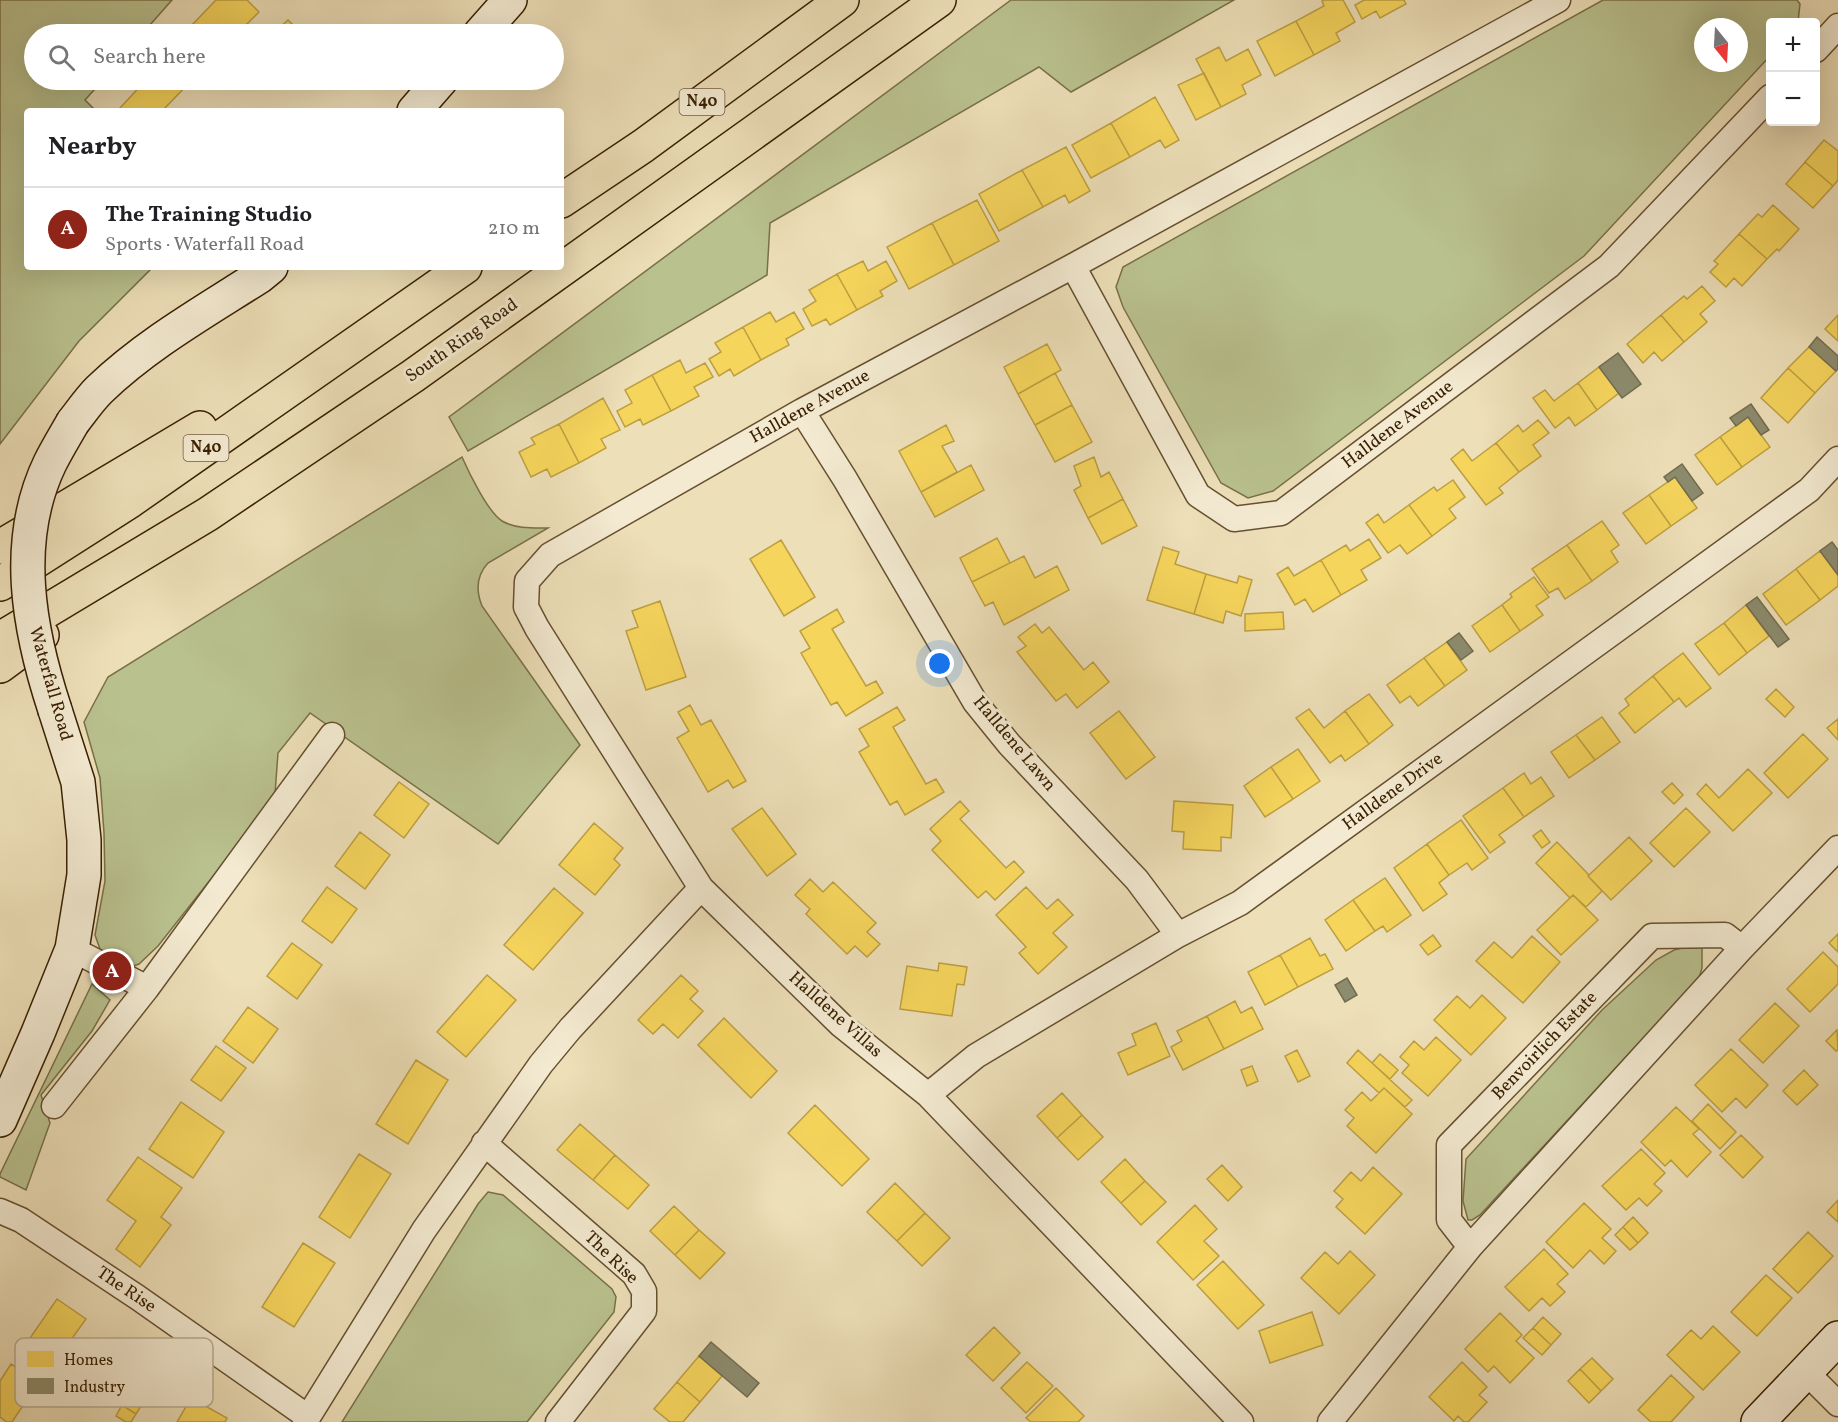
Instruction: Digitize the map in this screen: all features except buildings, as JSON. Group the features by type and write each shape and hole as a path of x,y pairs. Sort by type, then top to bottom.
{"highway":[{"name":"N40","path":"564,199 643,146 842,0"},
{"name":"South Ring Road","path":"564,268 939,0"},
{"name":"N40","path":"0,584 130,501 461,270"},
{"name":"South Ring Road","path":"0,639 208,513 413,376 561,270"},
{"path":"0,547 407,306"},
{"path":"0,666 208,513"}],"street":[{"path":"489,24 510,0"},
{"name":"Halldene Avenue","path":"550,555 802,411 1074,266 1558,0"},
{"path":"1820,45 1838,26"},
{"path":"417,108 432,90"},
{"name":"Halldene Avenue","path":"1074,266 1198,495 1234,519 1281,513 1609,266 1766,101"},
{"name":"Waterfall Road","path":"0,1120 72,949 84,875 83,828 78,782 41,667 28,600 28,548 35,506 50,464 73,422 97,392 132,361 167,335 267,270"},
{"name":"Halldene Lawn","path":"802,411 845,479 975,702 1009,744 1137,880 1178,935"},
{"name":"Halldene Drive","path":"928,1095 976,1056 1178,935 1239,903 1809,490 1838,459"},
{"name":"Halldene Villas","path":"550,555 527,581 526,607 701,888 841,1025 928,1095 1241,1422"},
{"path":"54,1106 147,988 332,735"},
{"path":"1330,1422 1470,1247 1742,948 1838,848"},
{"name":"The Rise","path":"213,1352 307,1420 424,1230 535,1071 570,1029 701,888"},
{"name":"Benvoirlich Estate","path":"1470,1247 1449,1220 1449,1145 1652,936 1725,936 1742,948"},
{"path":"72,949 147,988"},
{"name":"The Rise","path":"484,1143 634,1274 644,1291 644,1311 558,1422"},
{"name":"The Rise","path":"0,1211 21,1220 127,1290 193,1338"},
{"path":"1758,1422 1838,1338"},
{"path":"1806,1372 1838,1404"}],"green space":[{"path":"0,0 172,0 151,24 24,24 24,90 94,90 85,100 93,108 24,108 24,270 150,270 79,341 0,444"},
{"path":"1011,0 1234,0 1071,92 1039,67 770,223 767,275 468,451 449,417"},
{"path":"1603,0 1797,0 1800,4 1798,18 1766,18 1766,60 1584,256 1273,491 1248,498 1221,483 1123,307 1116,287 1123,267"},
{"path":"462,457 485,501 502,521 519,527 548,528 488,563 479,578 479,595 482,606 580,745 498,844 310,713 278,753 275,794 271,803 158,946 139,964 130,967 101,952 95,935 105,881 100,778 84,722 108,677"},
{"path":"1694,945 1702,947 1702,968 1699,978 1480,1215 1468,1220 1463,1201 1466,1159 1602,1010 1656,960 1674,950"},
{"path":"92,984 110,1000 92,1031 41,1095 50,1123 26,1190 0,1177 0,1174"},
{"path":"488,1192 503,1195 612,1289 616,1297 614,1312 527,1422 342,1422 478,1204"}],"place":[{"name":"The Training Studio","path":"112,971"}]}
